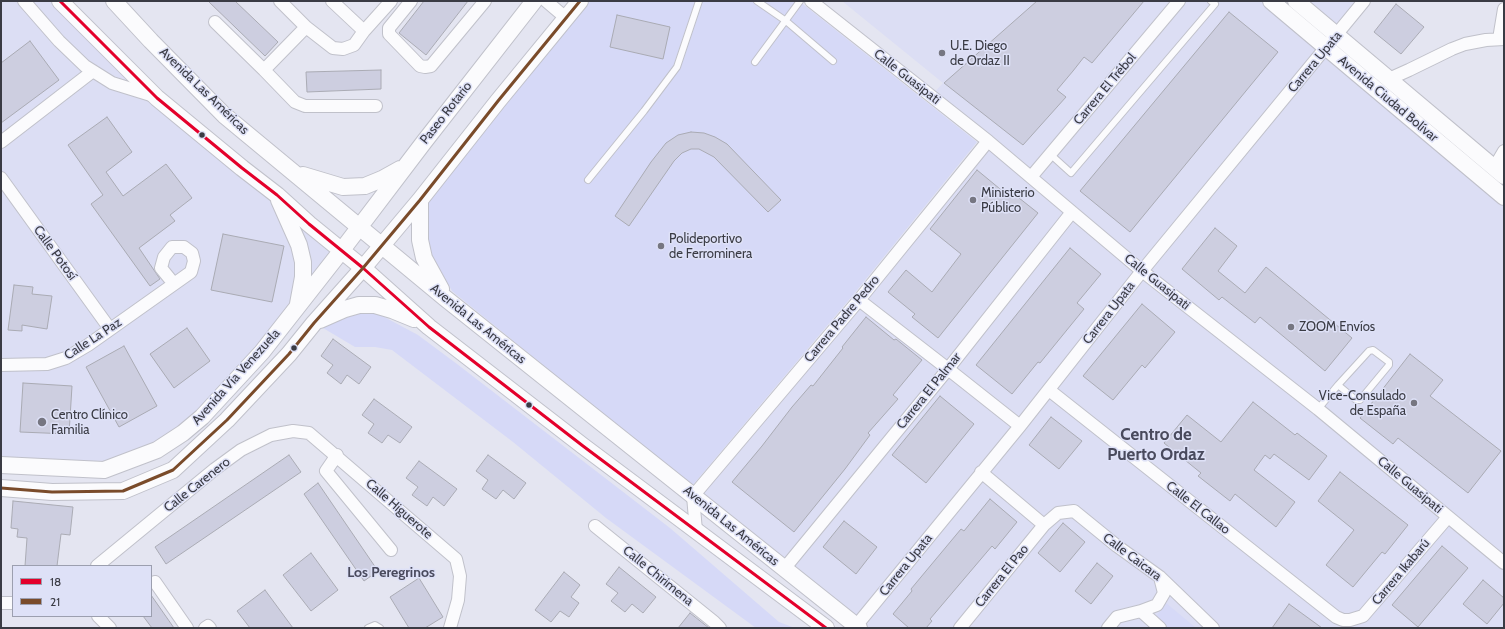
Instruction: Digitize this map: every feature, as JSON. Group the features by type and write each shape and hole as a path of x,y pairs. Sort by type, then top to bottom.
{"main road":[{"name":"Avenida Las Américas","path":"60,1 157,98 277,195 430,327 583,446 826,628"},
{"name":"Avenida Las Américas","path":"114,1 224,115 383,245 445,298 784,569 851,626"},
{"name":"Paseo Rotario","path":"360,226 534,1"},
{"path":"383,245 580,1"},
{"name":"Avenida Ciudad Bolívar","path":"1271,1 1389,79 1499,172"},
{"name":"Avenida Ciudad Bolívar","path":"1296,1 1332,41 1504,197"},
{"path":"293,171 343,187 350,187 365,186 382,179 405,166"},
{"path":"277,195 299,245 303,262 303,276 297,307"},
{"path":"420,200 420,240 424,258 445,298"},
{"name":"Avenida Vía Venezuela","path":"1,465 104,470 157,450 183,433 202,417 262,352 360,226"},
{"name":"Avenida Vía Venezuela","path":"1,488 52,492 122,491 173,470 228,420 289,354 383,245"},
{"path":"314,324 345,309 359,305 375,305 392,310 430,327"},
{"path":"795,605 809,628"}],"street":[{"name":"Avenida Las Américas","path":"24,1 59,41 85,66 112,83 157,98"},
{"path":"280,1 306,27 333,48 343,49 354,45 364,31 391,1"},
{"path":"332,1 364,31"},
{"path":"411,1 388,31 389,34 420,66 426,67 431,66 485,1"},
{"path":"546,1 566,18"},
{"name":"Calle Guasipati","path":"811,1 988,141 1142,271 1318,409 1504,563"},
{"name":"Carrera El Trébol","path":"1031,177 1178,1"},
{"name":"Carrera Upata","path":"851,626 1020,426 1142,271 1364,1"},
{"path":"1389,79 1465,44 1502,39 1504,9"},
{"path":"215,22 295,102 305,106 376,106"},
{"path":"264,70 306,27"},
{"path":"1,142 93,71"},
{"name":"Carrera Padre Pedro","path":"693,496 859,300 988,141"},
{"path":"1499,172 1504,151"},
{"name":"Calle Potosí","path":"1,178 110,329"},
{"name":"Carrera El Palmar","path":"784,569 948,368 1072,212"},
{"name":"Calle La Paz","path":"1,365 47,364 66,358 88,345 174,284"},
{"path":"859,300 948,368 1020,426"},
{"name":"Calle El Callao","path":"1049,390 1336,617 1343,620 1350,620"},
{"name":"Calle Carenero","path":"98,565 215,469 241,450 271,434 293,431 309,433"},
{"name":"Calle Higuerote","path":"309,433 337,455 456,560 460,576 458,600 450,628"},
{"path":"337,455 326,471 391,550"},
{"path":"982,472 1044,525"},
{"path":"693,496 696,531"},
{"name":"Calle Caicara","path":"1044,525 1058,513 1074,511 1117,546 1160,577 1213,628"},
{"name":"Carrera Ikabarú","path":"1350,620 1363,616 1368,611 1448,517"},
{"name":"Carrera El Pao","path":"960,628 1044,525"},
{"name":"Calle Chirimena","path":"595,526 720,628"},
{"path":"1108,628 1117,617 1141,612 1156,605 1164,592 1160,577"},
{"path":"155,582 187,628"},
{"path":"1,603 12,603"},
{"path":"1141,612 1159,627"},
{"path":"99,617 110,628"},
{"path":"205,628 208,626 210,628"}],"lane":[{"path":"588,180 644,111 677,67 699,1"},
{"path":"758,1 786,21 833,61"},
{"path":"755,62 800,1"},
{"path":"1050,154 1071,172 1215,4 1211,1"},
{"path":"1318,409 1338,385 1369,351 1373,350 1389,362 1389,365 1360,400 1356,400 1338,385"},
{"path":"368,628 375,625 380,628"}],"shaded area":[{"path":"1,1 60,1 157,98 342,250 202,417 104,470 1,465"},
{"name":"Polideportivo de Ferrominera","path":"589,1 799,1 977,142 853,295 692,486 452,291 431,253 426,238 428,203"},
{"path":"842,1 1271,1 1504,197 1504,628 859,628 693,496 988,141 931,96 943,83"},
{"path":"1296,1 1364,1 1337,35"},
{"path":"373,311 418,335 457,364 670,528 779,622 795,628 756,628 606,518 513,442 392,350 375,347 355,347 323,328 340,315"},
{"path":"1166,603 1196,628 1167,628 1154,619"}],"building":[{"path":"208,1 235,1 278,42 265,56"},
{"path":"424,1 468,1 426,55 399,33"},
{"path":"1037,1 1144,1 1092,63 1084,57 1057,90 1066,97 1023,145 944,83"},
{"path":"1396,4 1424,27 1401,54 1374,32"},
{"path":"1229,12 1278,52 1130,232 1080,191"},
{"path":"617,15 670,27 663,59 610,47"},
{"path":"30,41 59,80 1,123 1,63"},
{"path":"381,70 381,89 307,92 306,72"},
{"path":"107,117 132,152 106,172 123,196 166,164 192,198 170,215 175,221 139,248 160,279 150,286 91,204 103,195 68,145"},
{"path":"691,132 704,133 727,144 781,200 768,212 714,157 699,149 691,149 682,153 674,161 629,226 615,216 651,162 666,143 678,135"},
{"path":"977,170 1011,198 1014,194 1038,213 938,338 912,317 915,314 888,292 906,270 932,292 961,254 930,229"},
{"path":"1215,228 1237,246 1218,271 1245,293 1266,267 1352,338 1325,371 1260,317 1255,323 1222,297 1219,300 1182,269"},
{"path":"223,234 284,246 272,302 211,290"},
{"path":"1070,248 1101,274 1077,303 1084,309 1040,363 1038,362 1012,394 976,365"},
{"path":"14,285 33,287 32,294 52,296 47,329 22,325 22,331 8,330"},
{"path":"1142,304 1175,332 1145,368 1142,365 1113,400 1083,376"},
{"path":"866,317 922,360 893,395 898,399 868,433 870,435 845,469 794,532 732,482 792,407 811,385 813,386"},
{"path":"187,328 210,361 174,388 150,354"},
{"path":"333,339 371,367 359,384 347,375 341,384 327,373 333,365 321,356"},
{"path":"124,346 157,406 119,427 86,367"},
{"path":"1410,354 1443,380 1430,396 1501,451 1468,493 1398,438 1393,444 1360,418"},
{"path":"23,383 72,386 69,434 20,432"},
{"path":"940,396 974,424 926,483 892,455"},
{"path":"374,399 412,427 400,443 388,435 382,443 368,433 374,424 362,415"},
{"path":"1253,402 1295,435 1297,433 1327,456 1309,480 1274,454 1270,459 1265,455 1254,470 1295,502 1276,527 1235,494 1230,501 1198,476 1201,473 1164,443 1187,415 1221,442"},
{"path":"1051,417 1082,441 1059,469 1029,445"},
{"path":"289,455 301,472 166,564 155,547"},
{"path":"488,455 526,483 514,499 503,490 496,499 482,489 488,480 476,471"},
{"path":"419,461 457,489 444,506 433,497 427,506 412,495 418,487 406,478"},
{"path":"1340,472 1408,525 1385,554 1382,552 1353,587 1326,565 1354,530 1318,501"},
{"path":"318,483 378,571 364,581 304,494"},
{"path":"990,499 1017,522 995,549 992,546 930,619 932,621 926,628 909,628 893,614 912,591 911,589 961,529 964,531"},
{"path":"13,501 73,507 70,535 61,534 57,565 25,565 27,538 17,537 18,529 11,528"},
{"path":"844,521 877,547 856,574 823,547"},
{"path":"1063,523 1085,542 1060,572 1038,553"},
{"path":"1442,546 1468,568 1418,627 1392,605"},
{"path":"311,553 338,590 311,611 283,575"},
{"path":"1097,563 1113,576 1091,604 1075,591"},
{"path":"619,567 656,597 643,613 632,604 625,612 611,601 618,593 606,584"},
{"path":"564,572 580,585 571,597 579,603 569,617 560,611 551,622 535,610"},
{"path":"419,578 443,617 425,628 409,628 390,597"},
{"path":"1483,580 1504,598 1504,603 1487,624 1463,604"},
{"path":"265,590 293,628 250,628 237,611"},
{"path":"152,596 174,628 152,628 144,617 152,617"},
{"path":"1289,604 1322,628 1272,628"},
{"path":"690,613 709,628 678,628"}],"transit line":[{"name":"18","path":"60,1 157,98 277,195 309,224 363,268 429,327 583,446 826,628"},
{"name":"21","path":"1,488 52,492 123,491 173,470 227,420 289,354 420,200 498,101 580,1"}],"place":[{"name":"U.E. Diego de Ordaz II","path":"942,53"},
{"name":"Ministerio Público","path":"973,200"},
{"name":"Polideportivo de Ferrominera","path":"661,246"},
{"name":"ZOOM Envíos","path":"1291,327"},
{"name":"Vice-Consulado de España","path":"1414,403"},
{"name":"Centro Clínico Familia","path":"42,422"}],"district":[{"name":"Centro de Puerto Ordaz","path":"1156,445"},
{"name":"Los Peregrinos","path":"391,573"}]}
